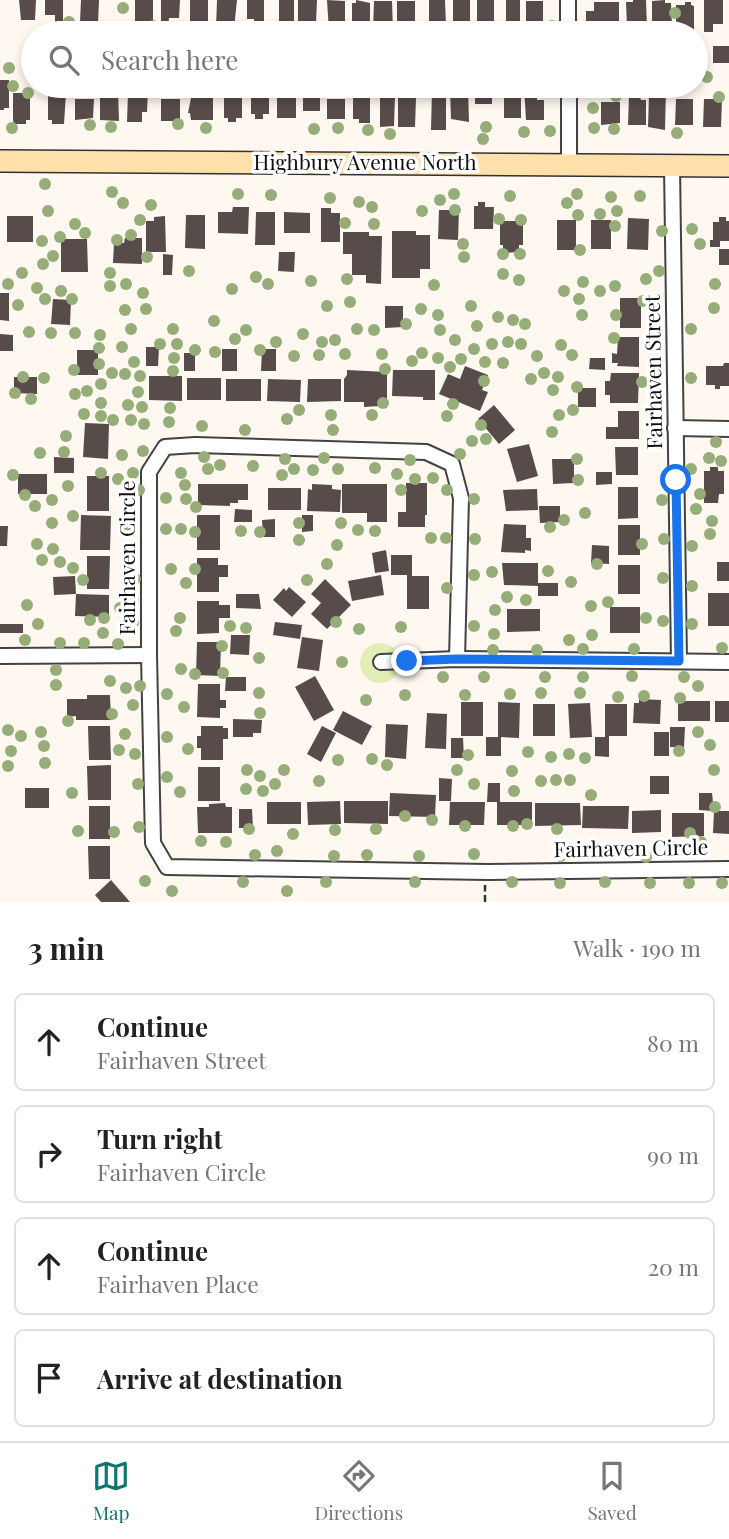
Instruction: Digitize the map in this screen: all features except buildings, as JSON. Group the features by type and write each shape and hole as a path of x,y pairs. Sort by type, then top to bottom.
{"main road":[{"name":"Highbury Avenue North","path":"0,161 729,166"}],"street":[{"path":"568,0 568,21"},
{"path":"569,98 569,164"},
{"name":"Fairhaven Street","path":"672,166 679,661"},
{"path":"675,428 729,429"},
{"name":"Fairhaven Circle","path":"457,659 461,498 453,464 426,452 195,445 165,447 149,472 149,655 153,843 167,867 488,872 729,869"},
{"path":"0,656 149,655"},
{"path":"382,662 457,659 729,662"}],"green space":[{"path":"380,643 394,649 400,663 394,677 380,683 366,677 360,663 366,649"}],"route":[{"path":"407,661 679,661 676,480"}]}
